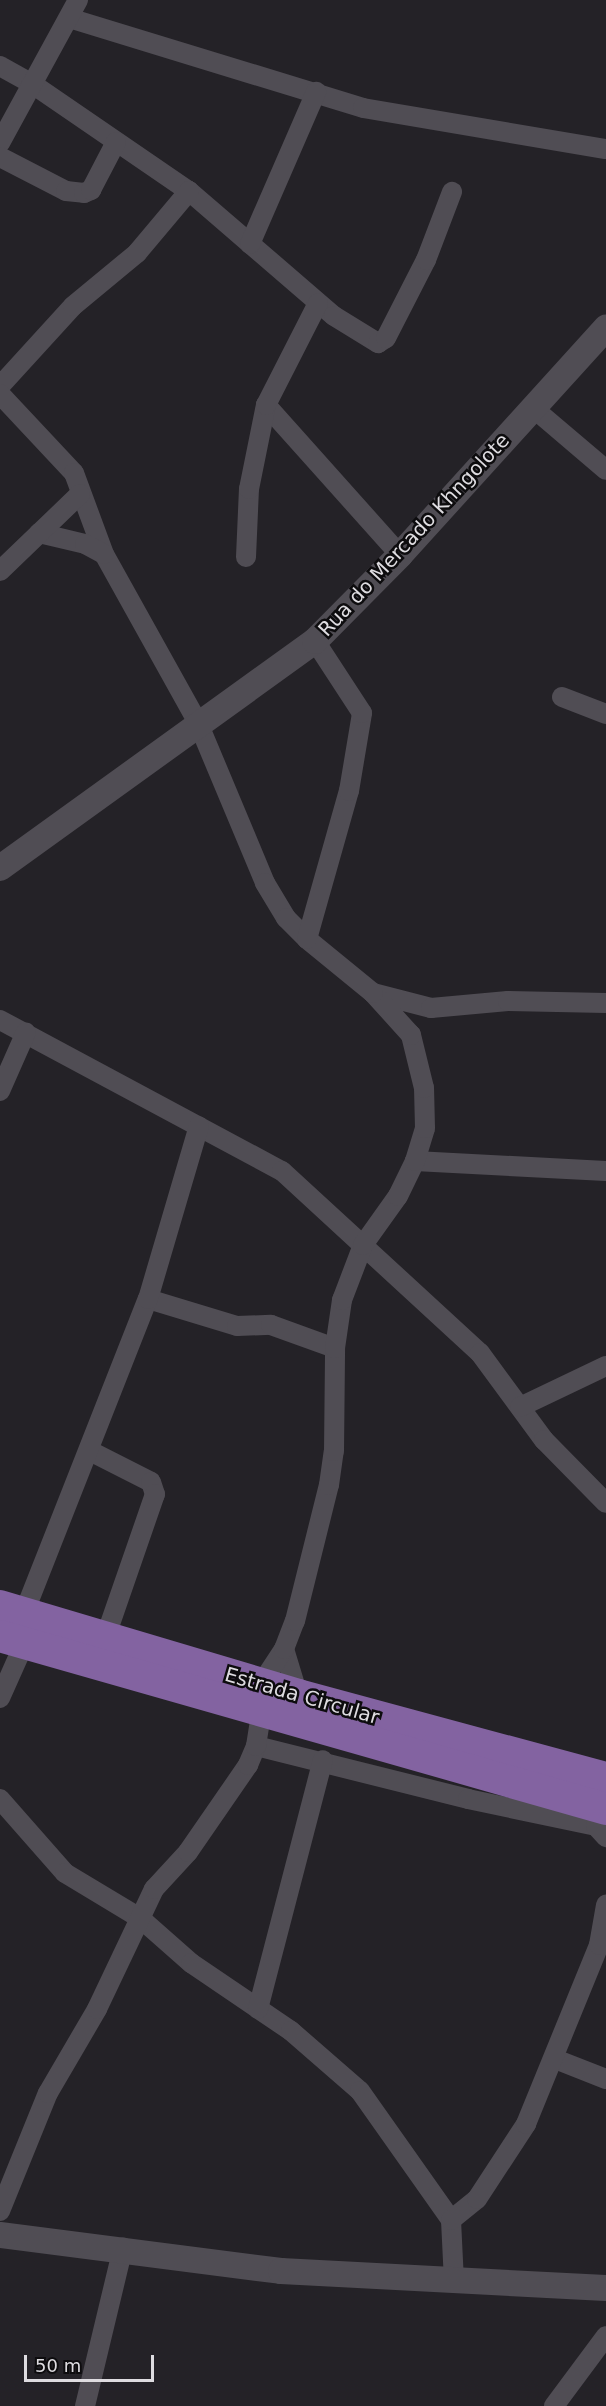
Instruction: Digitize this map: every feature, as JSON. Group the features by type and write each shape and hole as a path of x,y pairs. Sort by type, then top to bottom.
{"main road":[{"name":"Estrada Circular","path":"12,1610 105,1638 261,1699 606,1809"},
{"name":"Estrada Circular","path":"12,1640 261,1699 298,1695 606,1778"}],"street":[{"path":"0,143 78,0"},
{"path":"69,18 395,115 552,137 606,149"},
{"path":"0,66 31,83 189,191 318,303 366,338 378,343 386,338 426,260 452,192"},
{"path":"250,244 316,92"},
{"path":"0,157 66,191 84,193 91,190 116,141"},
{"path":"0,386 73,306 137,253 189,191"},
{"path":"246,557 249,489 266,405 318,303"},
{"name":"Rua do Mercado Khngolote","path":"0,867 315,641 400,555 606,328"},
{"path":"0,394 74,473 104,554 199,725 265,883 285,918 373,993 411,1035 424,1088 425,1128 415,1161 398,1196 363,1245 342,1300 335,1348 334,1450 329,1485 302,1597 284,1649 261,1699 256,1746 248,1765 188,1852 154,1889 97,2009 48,2093 0,2211"},
{"path":"266,405 400,555"},
{"path":"532,407 606,470"},
{"path":"0,571 81,494"},
{"path":"39,533 85,544 104,554"},
{"path":"307,939 349,791 362,713 315,641"},
{"path":"562,697 606,714"},
{"path":"373,993 431,1008 508,1001 606,1003"},
{"path":"411,1035 431,1008"},
{"path":"0,1020 282,1171 480,1353 520,1407 576,1475 606,1503"},
{"path":"0,1091 26,1032"},
{"path":"12,1610 90,1451 148,1299 199,1126"},
{"path":"415,1161 606,1171"},
{"path":"148,1299 237,1326 271,1325 335,1348"},
{"path":"520,1407 606,1365"},
{"path":"90,1451 152,1482 155,1494 105,1638"},
{"path":"0,1698 12,1640"},
{"path":"284,1649 298,1695"},
{"path":"256,1746 323,1760 468,1799 596,1826 606,1837"},
{"path":"258,2009 323,1760"},
{"path":"0,1800 65,1873 140,1918 191,1963 291,2031 360,2091 451,2220 454,2281"},
{"path":"451,2220 477,2199 502,2166 526,2124 555,2059 599,1945 606,1905"},
{"path":"555,2059 606,2079"},
{"path":"0,2235 123,2248 281,2271 606,2288"},
{"path":"85,2406 123,2248"},
{"path":"554,2406 606,2336"}]}
